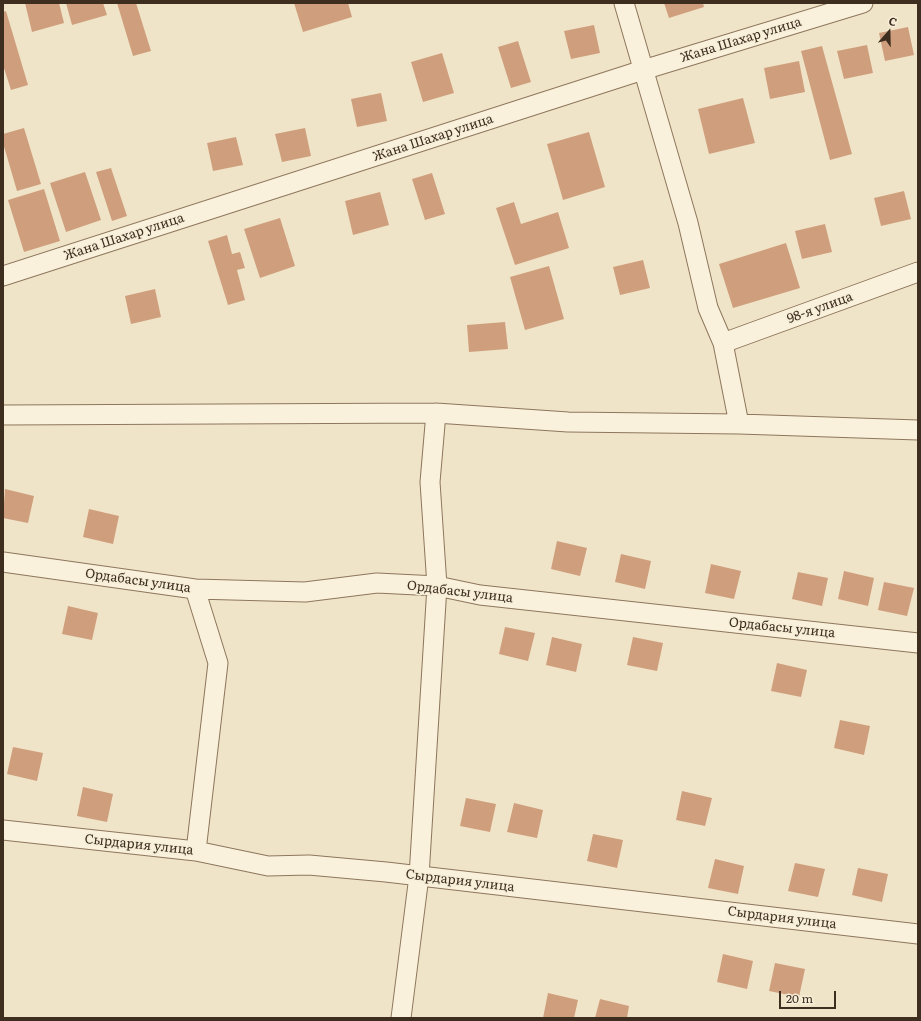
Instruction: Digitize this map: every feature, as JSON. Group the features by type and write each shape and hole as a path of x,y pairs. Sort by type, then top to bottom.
{"street":[{"path":"624,3 688,223 708,308 723,343 739,424"},
{"name":"Жана Шахар улица","path":"3,276 644,70 863,3"},
{"name":"98-я улица","path":"723,343 918,272"},
{"path":"401,1018 419,876 437,586 430,482 436,413"},
{"path":"3,415 436,413 568,422 739,424 918,430"},
{"name":"Ордабасы улица","path":"3,562 194,589 305,592 378,583 437,586 480,595 918,643"},
{"path":"194,589 218,663 196,851"},
{"name":"Сырдария улица","path":"3,830 196,851 268,866 309,865 419,876 918,934"}],"building":[{"path":"25,3 59,3 64,23 32,32"},
{"path":"66,3 103,3 107,15 72,25"},
{"path":"117,3 136,3 151,51 133,56"},
{"path":"294,3 348,3 352,17 303,32"},
{"path":"664,3 703,3 704,7 669,18"},
{"path":"6,11 28,85 11,90 3,65 3,12"},
{"path":"594,25 600,53 571,59 564,31"},
{"path":"908,27 914,55 885,61 879,33"},
{"path":"518,41 531,82 511,88 498,47"},
{"path":"867,45 873,73 844,79 837,51"},
{"path":"822,46 852,154 830,160 801,51"},
{"path":"442,53 454,93 423,102 411,62"},
{"path":"799,61 805,92 770,99 764,68"},
{"path":"381,93 387,121 357,127 351,99"},
{"path":"743,98 755,143 709,154 698,109"},
{"path":"24,128 41,184 17,191 3,143 3,134"},
{"path":"305,128 311,156 282,162 275,134"},
{"path":"589,132 605,187 563,200 547,144"},
{"path":"236,137 243,165 213,171 207,143"},
{"path":"111,168 127,216 112,221 96,172"},
{"path":"85,172 101,220 66,232 50,183"},
{"path":"432,173 445,214 425,220 412,179"},
{"path":"44,189 60,241 24,252 8,200"},
{"path":"904,191 911,219 881,226 874,198"},
{"path":"380,192 389,225 353,235 345,201"},
{"path":"514,202 521,224 558,212 569,248 515,265 496,208"},
{"path":"280,218 295,266 260,278 244,229"},
{"path":"825,224 832,252 802,259 795,231"},
{"path":"227,235 232,254 240,252 245,268 237,270 245,300 228,305 208,241"},
{"path":"786,243 800,288 733,308 719,264"},
{"path":"643,260 650,288 620,295 613,267"},
{"path":"549,266 564,319 525,330 510,277"},
{"path":"155,289 161,317 131,324 125,296"},
{"path":"505,322 508,349 469,352 467,325"},
{"path":"5,489 34,496 28,523 3,518"},
{"path":"89,509 119,516 113,544 83,537"},
{"path":"557,541 587,548 580,576 551,569"},
{"path":"621,554 651,561 645,589 615,582"},
{"path":"711,564 741,571 734,599 705,593"},
{"path":"844,571 874,578 868,606 838,599"},
{"path":"798,572 828,578 822,606 792,599"},
{"path":"884,582 914,588 907,616 878,610"},
{"path":"68,606 98,613 92,640 62,634"},
{"path":"505,627 535,633 528,661 499,654"},
{"path":"552,637 582,644 576,672 546,665"},
{"path":"633,637 663,643 657,671 627,665"},
{"path":"777,663 807,670 801,697 771,691"},
{"path":"840,720 870,726 864,755 834,748"},
{"path":"13,747 43,753 37,781 7,774"},
{"path":"83,787 113,794 107,822 77,816"},
{"path":"682,791 712,798 705,826 676,820"},
{"path":"466,798 496,804 490,832 460,826"},
{"path":"514,803 543,810 537,838 507,832"},
{"path":"593,834 623,840 617,868 587,861"},
{"path":"715,859 744,866 738,894 708,888"},
{"path":"795,863 825,869 818,897 788,891"},
{"path":"858,868 888,874 882,902 852,895"},
{"path":"723,954 753,961 747,989 717,982"},
{"path":"775,963 805,969 799,997 769,991"},
{"path":"548,993 578,1000 574,1018 543,1018"},
{"path":"600,999 629,1006 627,1018 595,1018"}]}
